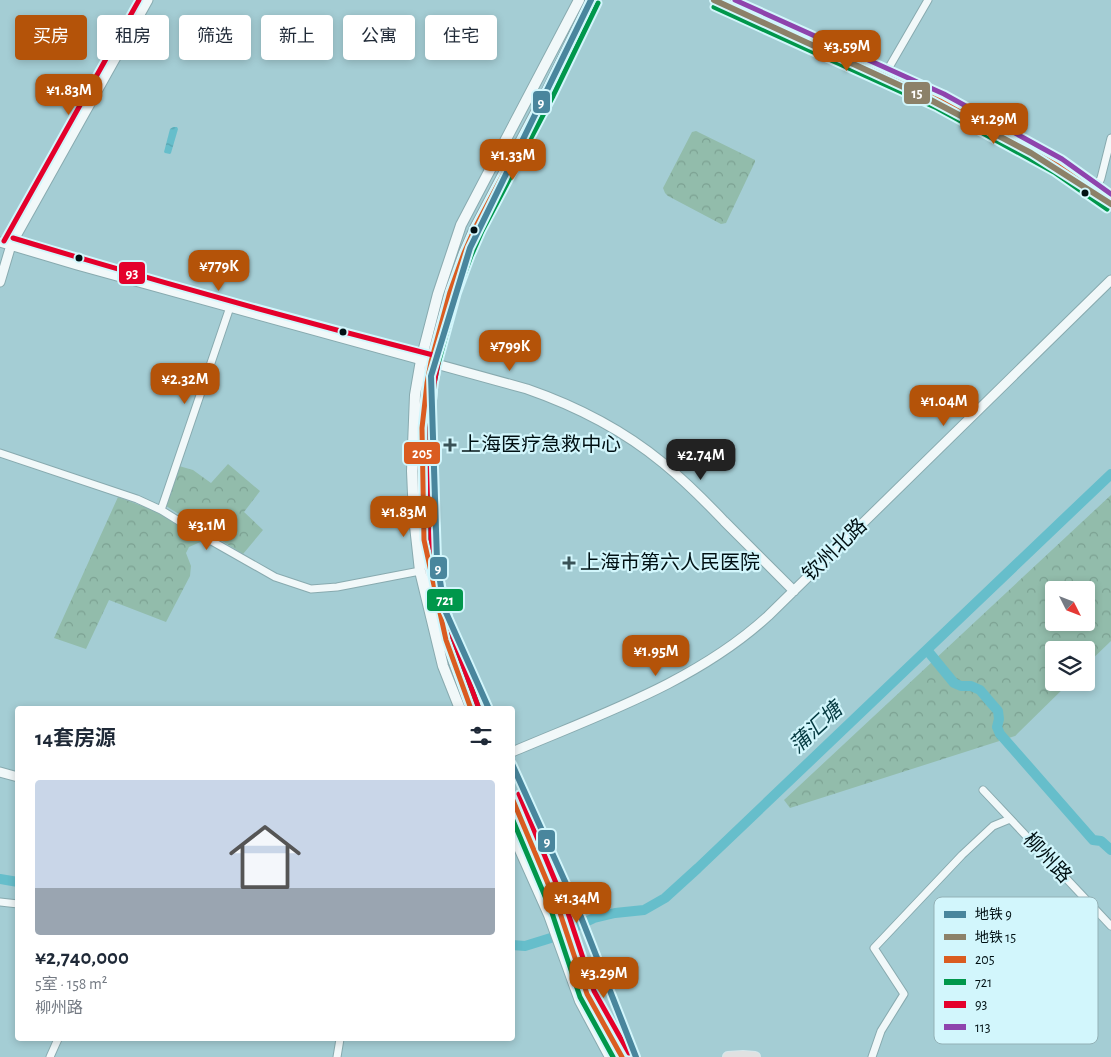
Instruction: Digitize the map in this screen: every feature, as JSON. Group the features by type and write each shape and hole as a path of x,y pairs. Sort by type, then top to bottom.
{"main road":[{"path":"470,706 444,632 424,540 422,428 427,383 426,361 438,294 461,225 579,0"},
{"path":"459,706 443,666 420,571 414,517 412,471 415,395 464,253 475,228 546,93 591,0"},
{"path":"717,0 940,102 1058,166 1111,203"},
{"path":"515,805 554,913 562,951 580,1002 610,1057"},
{"path":"515,838 572,947 587,994 622,1057"},
{"path":"728,1057 755,1057"}],"street":[{"path":"0,282 12,245 148,0"},
{"path":"884,76 928,0"},
{"path":"1095,192 1102,178 1111,138"},
{"path":"0,242 77,266 527,389 578,409 622,434 662,462 687,483 794,591"},
{"name":"钦州北路","path":"515,751 638,698 722,653 750,632 1111,280"},
{"path":"161,510 230,307"},
{"path":"0,453 136,499 161,510 275,577 311,589 337,587 420,571"},
{"path":"0,772 15,776"},
{"name":"柳州路","path":"983,790 1084,897"},
{"path":"872,1057 881,1032 904,994 874,948 992,826 1010,819"},
{"path":"0,902 15,904"},
{"name":"柳州路","path":"1098,912 1111,926"},
{"path":"50,1057 57,1041"},
{"path":"336,1057 340,1041"}],"green space":[{"path":"696,131 755,160 726,223 721,224 668,196 663,188 692,132"},
{"path":"228,464 260,491 244,512 263,530 243,554 166,506 179,466 193,470 211,483"},
{"path":"1111,495 1111,641 1095,656 1095,641 1045,641 1045,691 1061,691 1015,736 790,808 784,800"},
{"path":"118,497 153,510 205,540 189,547 186,553 191,566 190,576 166,622 109,600 86,649 54,638"}],"water":[{"path":"173,127 178,129 171,153 165,153 170,129"}],"waterway":[{"name":"蒲汇塘","path":"515,945 525,946 554,937 594,918 615,913 644,910 665,898 1111,474"},
{"path":"927,650 954,683 961,686 971,686 980,690 998,711 997,727 1000,734 1093,840 1101,841 1111,850"},
{"name":"蒲汇塘","path":"0,879 15,882"}],"metro line":[{"name":"9","path":"488,706 444,608 437,560 431,376 470,248 591,0"},
{"name":"15","path":"714,0 925,97 1031,153 1111,204"},
{"name":"9","path":"515,771 581,917 636,1057"}],"transit line":[{"name":"93","path":"4,241 139,0"},
{"name":"205","path":"470,706 446,640 424,540 422,428 427,383 450,292 464,253 475,228 546,93 591,0"},
{"name":"205","path":"717,0 940,101 1058,166 1111,203"},
{"name":"113","path":"735,0 944,94 1062,159 1111,194"},
{"name":"721","path":"478,706 453,638 431,539 430,428 434,384 457,294 471,256 482,231 553,96 598,3"},
{"name":"721","path":"714,7 937,108 1054,172 1107,209"},
{"name":"93","path":"13,238 222,299 436,357 438,363 430,428 431,539 453,638 478,706"},
{"name":"93","path":"519,794 566,907 594,991 629,1053"},
{"name":"205","path":"515,805 559,910 587,994 622,1057"},
{"name":"721","path":"515,825 552,913 580,997 613,1057"}],"place":[{"name":"上海医疗急救中心","path":"450,445"},
{"name":"上海市第六人民医院","path":"569,563"}]}
